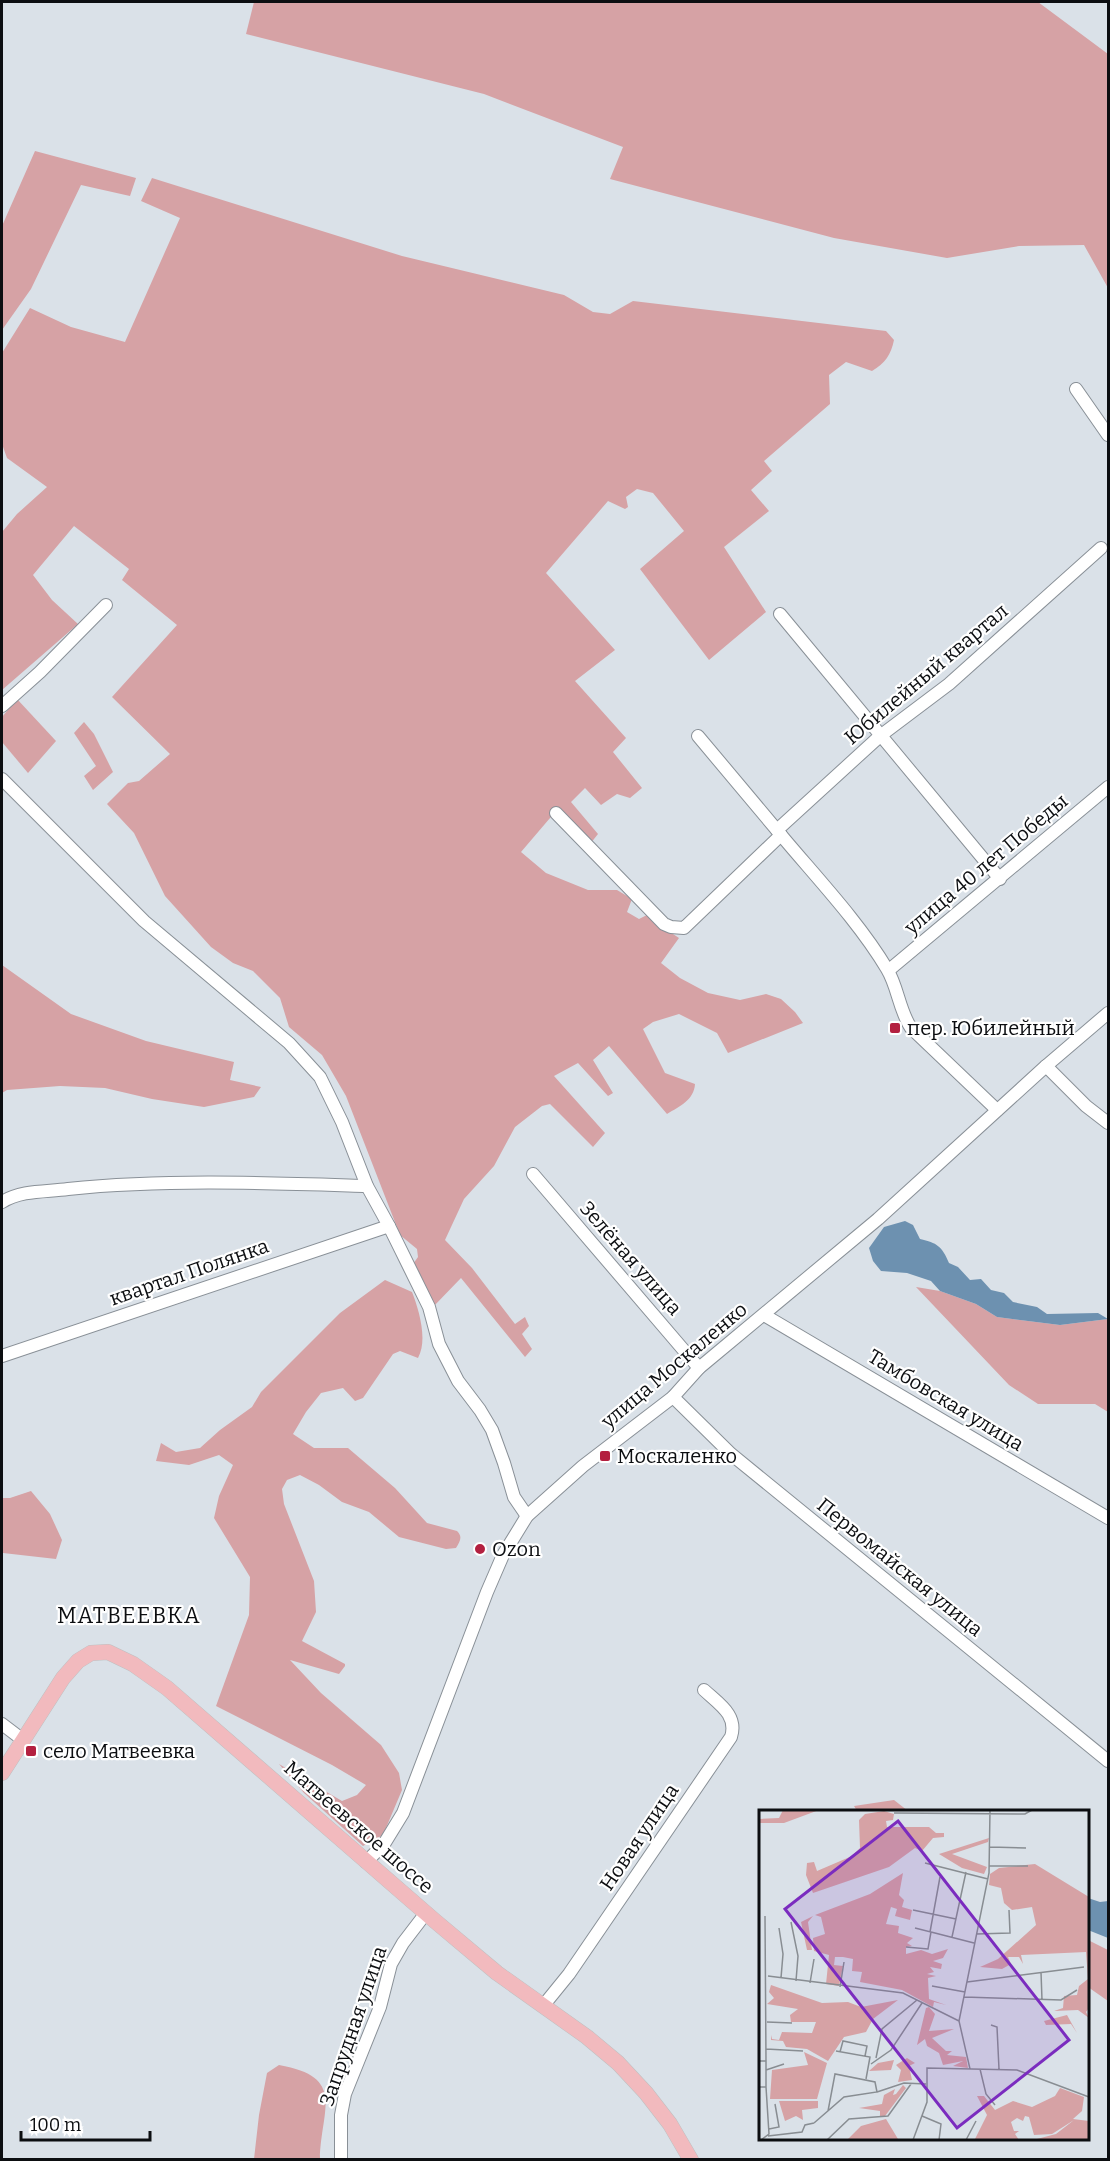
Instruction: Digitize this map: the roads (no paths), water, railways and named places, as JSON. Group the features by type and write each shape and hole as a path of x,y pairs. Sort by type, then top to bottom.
{"main road":[{"name":"Матвеевское шоссе","path":"2,1773 63,1678 78,1661 92,1653 108,1652 133,1664 167,1688 497,1973 618,2063 646,2093 670,2124 691,2160"}],"street":[{"path":"1076,389 1108,435"},
{"name":"Юбилейный квартал","path":"556,813 664,924 684,928 779,832 880,736 949,684 1101,548"},
{"path":"2,706 106,605"},
{"path":"780,614 1000,879"},
{"path":"698,736 848,916 889,970 905,1019 911,1028 997,1110"},
{"path":"2,779 144,921 304,1058 320,1077 356,1155 367,1186 429,1307 439,1344 458,1382 492,1430 514,1497 527,1516"},
{"name":"улица 40 лет Победы","path":"889,970 1108,787"},
{"name":"улица Москаленко","path":"362,1858 384,1844 403,1813 487,1592 503,1555 527,1516 583,1466 673,1397 699,1368 878,1220 997,1110 1108,1013"},
{"path":"1046,1066 1086,1106 1108,1123"},
{"name":"Зелёная улица","path":"533,1174 699,1368"},
{"path":"2,1202 15,1195 31,1192 92,1187 249,1183 367,1186"},
{"name":"квартал Полянка","path":"2,1356 389,1226"},
{"name":"Тамбовская улица","path":"764,1315 1108,1518"},
{"name":"Первомайская улица","path":"673,1397 731,1454 1108,1761"},
{"name":"Новая улица","path":"543,2006 569,1974 731,1737 734,1729 728,1712 704,1690"},
{"path":"2,1724 23,1740"},
{"name":"Запрудная улица","path":"341,2160 341,2115 345,2094 380,2007 391,1964 403,1943 426,1913"}],"water":[{"path":"905,1221 913,1225 920,1239 938,1246 949,1263 958,1267 970,1280 981,1279 991,1290 1004,1293 1013,1302 1037,1307 1047,1314 1098,1313 1108,1319 1060,1325 997,1317 976,1304 940,1291 931,1281 907,1273 881,1271 873,1261 869,1248 884,1227"},
{"path":"1089,1898 1100,1902 1108,1901 1108,1938 1089,1930"}],"place":[{"name":"пер. Юбилейный","path":"895,1028"},
{"name":"Москаленко","path":"605,1456"},
{"name":"Ozon","path":"480,1549"},
{"name":"село Матвеевка","path":"31,1751"}],"district":[{"name":"МАТВЕЕВКА","path":"129,1615"}]}
